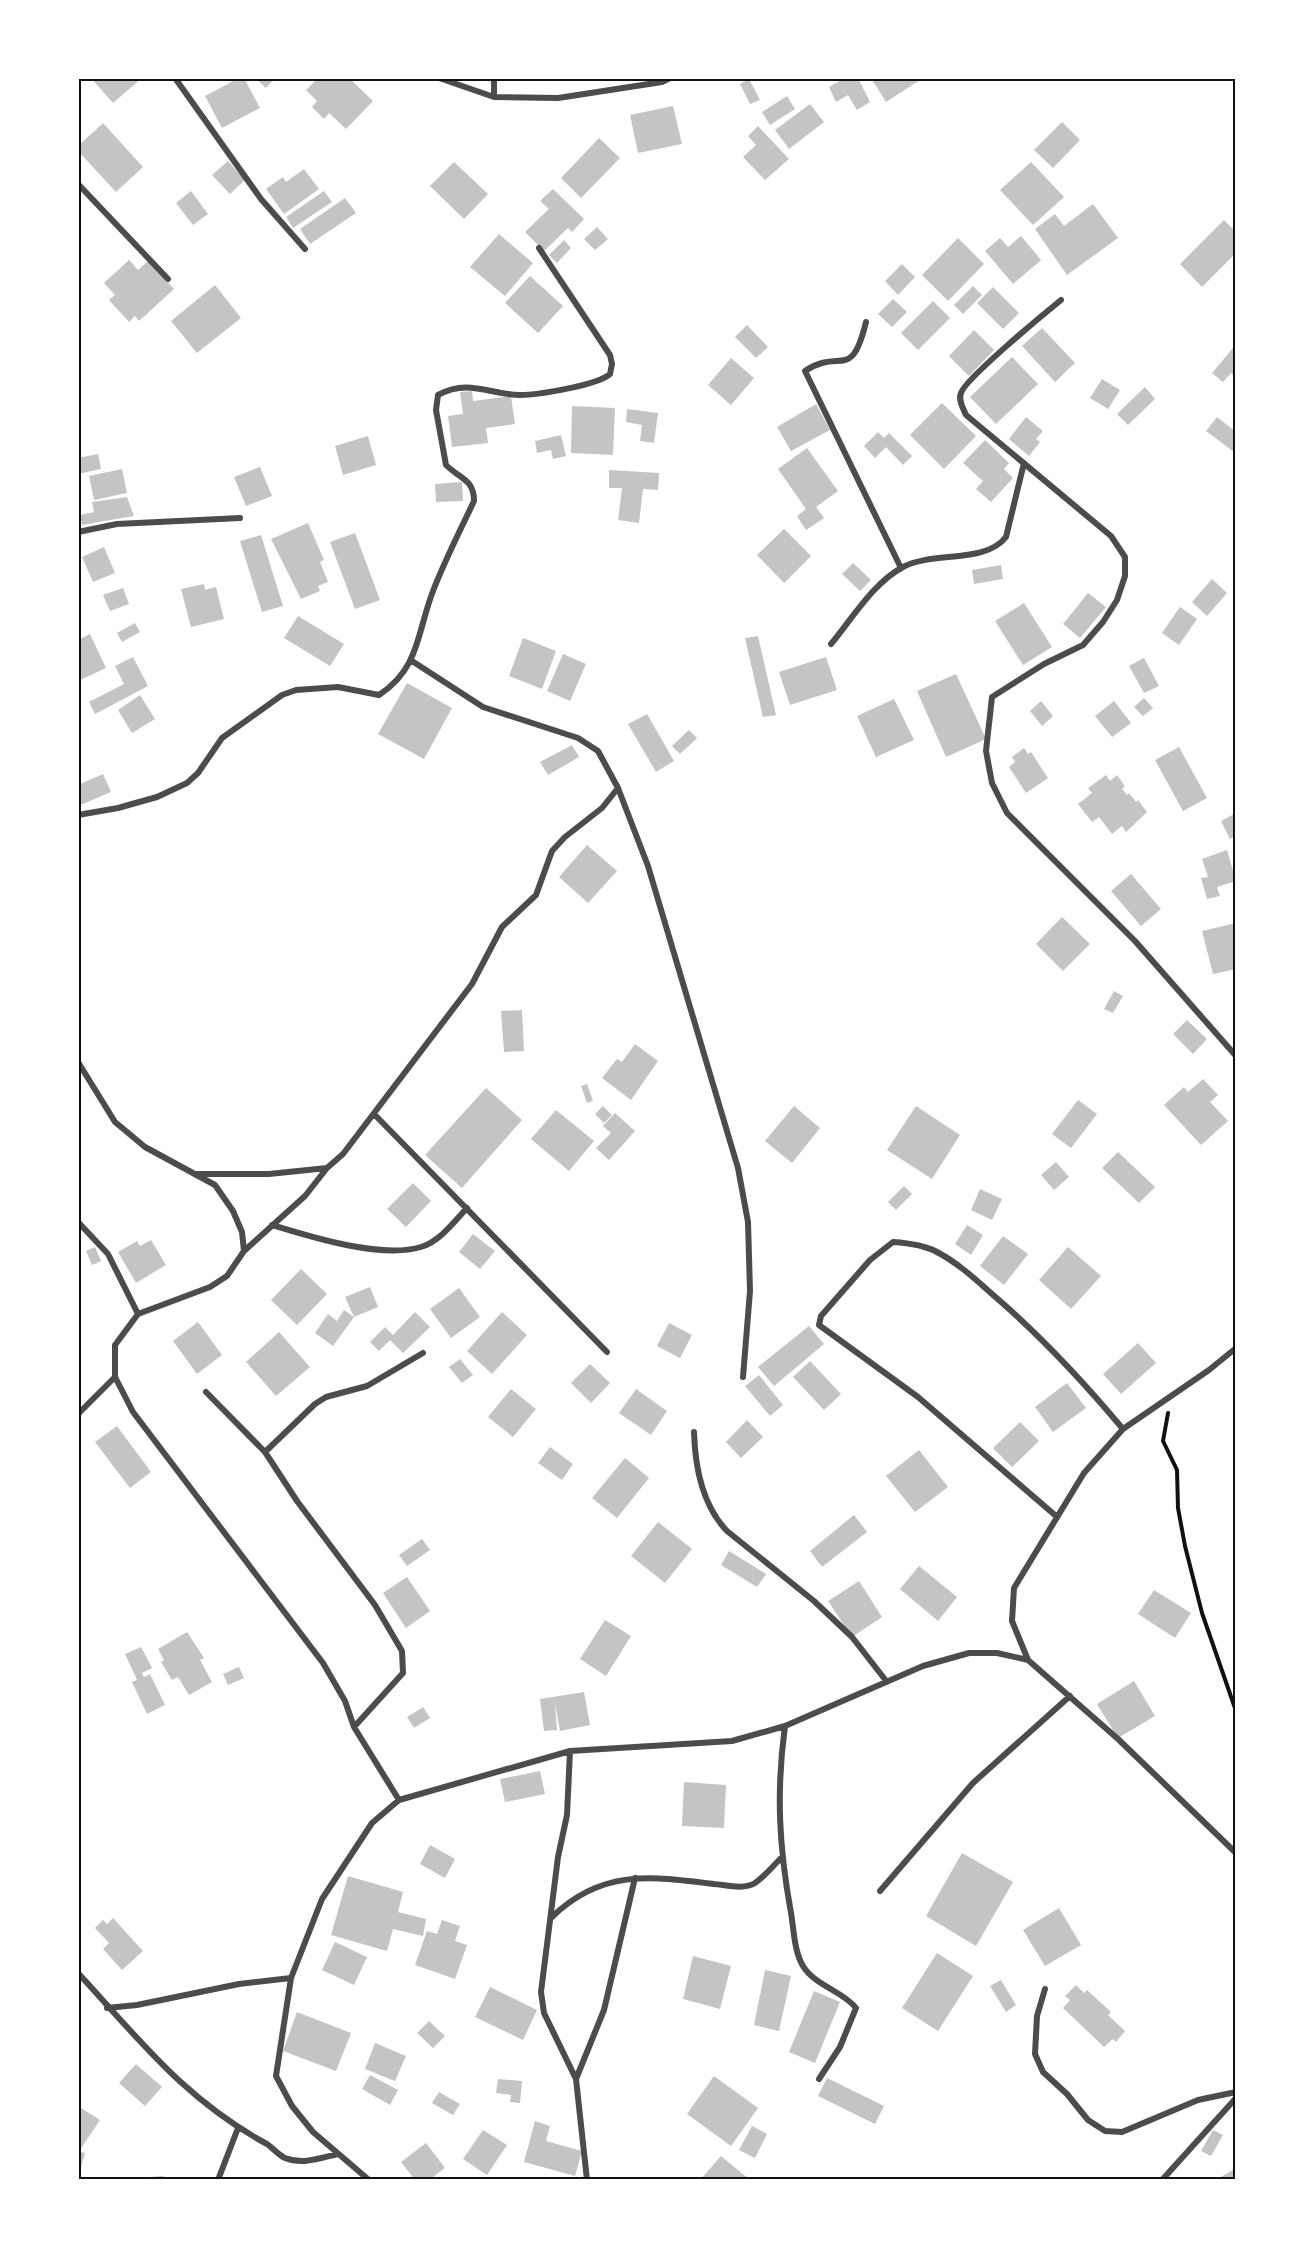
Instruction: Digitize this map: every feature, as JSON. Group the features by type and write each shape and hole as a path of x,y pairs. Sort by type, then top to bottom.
{"street":[{"path":"175,78 261,199 305,249"},
{"path":"439,78 494,97 558,98 662,82 670,78"},
{"path":"494,78 494,97"},
{"path":"78,184 168,279"},
{"path":"78,815 157,796 187,783 198,773 222,738 282,695 296,690 338,687 379,695 392,686 412,661 433,592 474,501 474,490 468,480 446,465 436,410 438,395 451,388 488,388 519,395 597,383 610,374 612,364 610,355 539,248"},
{"path":"1061,300 961,391 960,400 966,415 1111,536 1125,557 1125,576 1117,600 1103,622 1083,645 1044,664 992,697 986,751 992,783 1007,813 1135,941 1236,1056"},
{"path":"866,322 856,354 848,360 813,366 805,371 902,568"},
{"path":"831,644 873,592 902,568 921,560 990,551 1000,545 1006,537 1024,463"},
{"path":"78,532 117,524 240,518"},
{"path":"412,661 483,706 579,738 598,750 618,788 648,866 738,1168 748,1221 750,1291 743,1377"},
{"path":"399,1800 354,1727 345,1701 323,1663 133,1412 115,1377 115,1345 138,1314 210,1287 227,1276 244,1251 304,1196 327,1168 343,1154 472,984 502,927 536,895 552,852 565,837 602,808 618,788"},
{"path":"78,1062 115,1122 127,1134 215,1185 233,1211 242,1232 244,1251"},
{"path":"374,1114 467,1208 537,1284 607,1352"},
{"path":"198,1174 269,1174 327,1168"},
{"path":"272,1225 324,1240 372,1248 402,1249 422,1247 438,1238 467,1208"},
{"path":"78,1222 108,1254 138,1314"},
{"path":"1056,1516 918,1397 819,1325 821,1316 870,1260 893,1242 910,1243 935,1251 958,1265 1021,1318 1073,1369 1123,1429"},
{"path":"1236,1348 1166,1401 1123,1429 1084,1473 1014,1588 1012,1621 1028,1660 1070,1696 1236,1853"},
{"path":"265,1452 326,1397 367,1386 423,1353"},
{"path":"78,1414 115,1377"},
{"path":"207,1392 265,1452 297,1501 375,1605 402,1651 403,1673 354,1727"},
{"path":"694,1432 694,1457 714,1518 814,1601 852,1636 887,1682"},
{"path":"369,2180 313,2132 292,2106 276,2076 291,1978 322,1899 372,1823 399,1800 570,1751 732,1741 785,1726 923,1666 969,1653 997,1653 1028,1660"},
{"path":"880,1891 973,1783 1070,1696"},
{"path":"785,1726 779,1780 778,1823 797,1952 803,1966 815,1979 856,2008 840,2047 819,2079"},
{"path":"570,1751 567,1815 558,1857 541,1992 544,2013 576,2079 587,2180"},
{"path":"551,1917 568,1900 586,1890 617,1879 664,1877 740,1887 754,1884 782,1858"},
{"path":"576,2079 604,2010 635,1878"},
{"path":"78,1973 107,2008 186,2088 238,2128 272,2147 283,2158 305,2162 338,2154"},
{"path":"107,2008 137,2006 239,1984 291,1978"},
{"path":"1045,1989 1037,2016 1035,2055 1042,2072 1067,2094 1088,2120 1105,2131 1122,2132 1198,2100 1236,2092"},
{"path":"1162,2180 1236,2098"},
{"path":"218,2180 238,2128"}],"path":[{"path":"1166,1401 1168,1417 1163,1441 1177,1470 1178,1508 1185,1546 1202,1613 1236,1711"}],"building":[{"path":"91,78 142,78 113,103"},
{"path":"239,78 244,78 260,108 222,128 205,96"},
{"path":"255,78 275,78 266,88"},
{"path":"318,78 349,78 373,101 346,129 329,113 324,119 312,107 317,101 306,90"},
{"path":"845,78 858,78 870,102 857,110 848,95 836,102 829,87"},
{"path":"871,78 923,78 886,102"},
{"path":"749,79 760,100 750,104 740,84"},
{"path":"787,96 795,109 770,125 762,112"},
{"path":"810,104 824,122 789,149 775,130"},
{"path":"673,106 682,144 638,153 630,115"},
{"path":"1062,122 1080,140 1053,168 1034,150"},
{"path":"103,123 143,167 116,192 78,151 78,146"},
{"path":"758,126 789,159 765,180 743,157 756,145 748,136"},
{"path":"599,138 620,158 581,198 561,178"},
{"path":"228,161 245,180 230,194 212,175"},
{"path":"454,162 488,194 464,219 430,186"},
{"path":"1031,162 1064,197 1033,225 1000,190"},
{"path":"304,169 319,189 284,214 266,189 283,177 286,182"},
{"path":"553,189 584,219 572,232 568,228 544,251 525,232 549,209 540,201"},
{"path":"191,191 208,214 193,225 176,203"},
{"path":"324,191 332,202 293,228 286,217"},
{"path":"345,198 356,213 310,244 300,229"},
{"path":"1093,204 1118,238 1067,275 1035,229 1055,214 1064,226"},
{"path":"1224,220 1236,232 1236,253 1202,287 1180,264"},
{"path":"597,227 608,239 595,250 584,239"},
{"path":"499,234 533,263 505,296 470,267"},
{"path":"1021,236 1041,260 1013,284 985,251 1000,238 1008,247"},
{"path":"958,238 984,264 948,301 922,275"},
{"path":"564,240 571,248 557,263 549,255"},
{"path":"129,260 138,270 148,261 174,289 139,321 135,316 129,322 109,300 115,295 104,283"},
{"path":"902,264 915,277 898,295 885,281"},
{"path":"530,276 563,306 538,333 505,303"},
{"path":"215,285 241,318 197,353 171,321"},
{"path":"973,286 982,295 963,314 954,305"},
{"path":"993,287 1019,313 1003,329 977,303"},
{"path":"893,299 907,312 892,327 878,314"},
{"path":"933,301 950,318 918,350 901,333"},
{"path":"747,325 768,347 756,358 735,337"},
{"path":"1042,328 1075,363 1055,382 1022,346"},
{"path":"974,330 994,350 969,376 949,356"},
{"path":"1233,348 1236,351 1236,374 1234,376 1231,373 1223,382 1212,373"},
{"path":"1012,357 1038,384 996,424 970,397"},
{"path":"731,358 754,378 731,405 708,385"},
{"path":"1102,379 1120,390 1108,409 1090,398"},
{"path":"1145,387 1155,399 1128,425 1117,414"},
{"path":"472,391 473,401 511,396 515,424 486,428 488,443 452,447 448,416 463,414 460,392"},
{"path":"942,403 976,436 944,469 910,435"},
{"path":"816,404 830,430 791,451 777,427"},
{"path":"572,406 615,408 613,455 571,453"},
{"path":"627,409 658,413 654,443 640,441 642,425 626,422"},
{"path":"1026,417 1043,431 1036,439 1040,442 1029,456 1009,439"},
{"path":"1217,417 1236,432 1234,452 1206,431"},
{"path":"878,432 884,438 889,433 912,456 903,465 886,447 875,458 864,446"},
{"path":"561,435 566,456 553,459 551,450 537,453 535,441"},
{"path":"368,436 376,465 343,475 335,446"},
{"path":"985,440 1009,463 1004,469 1013,478 991,502 976,489 983,481 963,463"},
{"path":"807,448 838,491 816,507 824,518 806,530 797,516 806,509 778,469"},
{"path":"98,454 101,469 78,474 78,458"},
{"path":"260,467 272,496 246,506 234,477"},
{"path":"122,469 127,493 94,500 89,476"},
{"path":"609,470 659,473 658,490 643,489 639,523 618,520 622,488 609,488"},
{"path":"462,482 463,501 436,502 435,484"},
{"path":"127,497 134,516 82,525 80,515 94,512 92,502"},
{"path":"308,523 324,560 320,562 328,582 318,586 320,591 301,599 271,539"},
{"path":"784,529 811,556 784,583 757,555"},
{"path":"355,533 380,600 355,609 330,542"},
{"path":"261,535 283,606 262,612 240,541"},
{"path":"104,547 115,573 93,582 82,557"},
{"path":"853,563 871,580 860,591 842,574"},
{"path":"1001,565 1003,579 974,584 972,570"},
{"path":"1212,579 1227,593 1207,616 1192,602"},
{"path":"204,584 205,590 216,587 224,619 191,627 181,589"},
{"path":"123,588 129,604 110,611 103,595"},
{"path":"1088,593 1106,607 1080,638 1063,624"},
{"path":"1024,603 1052,647 1023,665 995,621"},
{"path":"1180,607 1197,619 1179,645 1162,633"},
{"path":"298,616 344,644 330,666 284,638"},
{"path":"135,623 140,632 122,642 117,633"},
{"path":"90,634 106,668 78,681 78,640"},
{"path":"758,636 776,715 763,717 745,638"},
{"path":"523,638 556,651 542,689 509,676"},
{"path":"563,654 586,664 570,701 547,691"},
{"path":"133,657 148,686 95,714 89,702 124,684 115,666"},
{"path":"826,657 837,690 790,705 779,672"},
{"path":"1144,658 1159,686 1144,693 1129,666"},
{"path":"956,674 986,739 946,757 917,691"},
{"path":"407,683 452,708 424,759 378,734"},
{"path":"140,695 155,719 132,733 118,710"},
{"path":"1144,698 1153,708 1143,716 1134,707"},
{"path":"894,699 914,740 876,757 857,716"},
{"path":"1041,701 1053,716 1042,726 1030,711"},
{"path":"1114,701 1131,723 1112,737 1095,716"},
{"path":"647,714 674,761 656,772 628,724"},
{"path":"689,730 697,738 680,754 672,746"},
{"path":"572,745 579,757 548,775 540,762"},
{"path":"1179,747 1207,798 1183,811 1155,760"},
{"path":"1024,748 1028,754 1031,752 1048,778 1026,793 1009,767 1015,762 1012,757"},
{"path":"103,774 111,792 78,806 78,785"},
{"path":"1106,775 1110,781 1117,775 1125,786 1122,789 1127,795 1129,793 1136,802 1138,800 1147,812 1126,832 1122,826 1112,834 1099,817 1092,822 1078,804 1092,793 1088,788"},
{"path":"1236,813 1236,836 1230,839 1221,821"},
{"path":"587,845 617,871 588,903 559,877"},
{"path":"1227,850 1236,881 1217,887 1220,896 1207,899 1201,878 1208,877 1202,859"},
{"path":"1131,874 1161,909 1141,926 1111,891"},
{"path":"1062,917 1090,944 1063,971 1036,944"},
{"path":"1236,923 1236,969 1213,974 1202,931"},
{"path":"1114,991 1123,996 1113,1013 1104,1009"},
{"path":"522,1010 524,1051 504,1052 501,1011"},
{"path":"1187,1020 1207,1039 1193,1054 1173,1034"},
{"path":"635,1044 658,1061 631,1100 602,1078 617,1059 622,1062"},
{"path":"1203,1079 1218,1095 1210,1102 1228,1121 1201,1145 1164,1105 1184,1087 1188,1092"},
{"path":"587,1084 593,1101 587,1103 581,1086"},
{"path":"486,1088 522,1120 462,1188 425,1155"},
{"path":"1078,1100 1097,1114 1071,1148 1052,1134"},
{"path":"603,1106 612,1115 604,1123 595,1114"},
{"path":"794,1106 820,1128 792,1163 765,1141"},
{"path":"916,1106 960,1135 932,1179 887,1150"},
{"path":"556,1110 594,1141 569,1171 531,1139"},
{"path":"615,1113 635,1131 609,1160 596,1148 611,1133 603,1126"},
{"path":"1118,1152 1155,1187 1139,1203 1102,1168"},
{"path":"1056,1162 1069,1177 1054,1190 1041,1175"},
{"path":"413,1183 431,1201 406,1227 387,1209"},
{"path":"904,1186 912,1194 896,1210 888,1202"},
{"path":"980,1189 1002,1199 992,1220 971,1210"},
{"path":"967,1225 983,1235 971,1255 955,1244"},
{"path":"473,1234 495,1251 480,1269 459,1252"},
{"path":"1003,1236 1028,1254 1004,1285 980,1266"},
{"path":"151,1240 166,1265 136,1283 118,1252 137,1241 140,1246"},
{"path":"95,1247 101,1261 92,1265 86,1251"},
{"path":"1068,1247 1101,1276 1071,1309 1039,1280"},
{"path":"301,1269 327,1294 297,1325 271,1300"},
{"path":"370,1287 378,1307 354,1317 345,1297"},
{"path":"459,1288 480,1317 451,1338 430,1309"},
{"path":"344,1310 354,1317 333,1346 315,1333 328,1314 337,1321"},
{"path":"415,1312 430,1327 403,1353 390,1340 379,1351 370,1342 385,1327 393,1335"},
{"path":"502,1312 527,1335 492,1374 467,1351"},
{"path":"198,1322 222,1355 197,1374 173,1341"},
{"path":"669,1323 692,1335 680,1358 657,1346"},
{"path":"809,1326 824,1344 774,1386 758,1367"},
{"path":"279,1332 310,1367 276,1396 246,1362"},
{"path":"1138,1343 1156,1363 1121,1394 1103,1374"},
{"path":"460,1359 473,1375 462,1383 449,1367"},
{"path":"810,1361 841,1394 824,1410 793,1377"},
{"path":"590,1364 610,1383 591,1403 571,1383"},
{"path":"759,1375 783,1405 770,1416 745,1386"},
{"path":"1067,1383 1086,1408 1053,1432 1035,1407"},
{"path":"511,1389 536,1409 513,1437 488,1417"},
{"path":"636,1389 667,1411 651,1435 619,1413"},
{"path":"747,1420 763,1437 741,1458 726,1442"},
{"path":"1020,1422 1039,1441 1012,1467 993,1448"},
{"path":"117,1426 151,1472 130,1488 95,1442"},
{"path":"550,1447 573,1464 562,1480 538,1463"},
{"path":"919,1450 948,1487 915,1512 886,1476"},
{"path":"625,1458 649,1478 617,1518 592,1498"},
{"path":"854,1515 867,1532 822,1567 810,1551"},
{"path":"658,1522 692,1549 665,1583 631,1556"},
{"path":"422,1539 430,1550 407,1566 399,1555"},
{"path":"729,1551 766,1574 757,1587 721,1565"},
{"path":"919,1566 957,1597 938,1621 900,1589"},
{"path":"407,1577 430,1611 406,1628 383,1593"},
{"path":"859,1581 882,1617 852,1637 828,1601"},
{"path":"1154,1590 1191,1613 1175,1638 1138,1614"},
{"path":"605,1620 631,1636 606,1676 580,1659"},
{"path":"187,1632 204,1658 200,1660 212,1682 189,1695 178,1677 172,1680 161,1662 164,1660 158,1649"},
{"path":"141,1647 152,1668 142,1673 144,1677 150,1674 165,1705 147,1714 132,1682 137,1680 125,1654"},
{"path":"239,1667 244,1678 228,1685 223,1674"},
{"path":"1134,1681 1155,1716 1118,1738 1097,1704"},
{"path":"584,1692 590,1725 560,1731 555,1703 557,1730 544,1731 540,1699"},
{"path":"423,1707 430,1718 414,1728 407,1717"},
{"path":"540,1771 545,1794 505,1802 500,1779"},
{"path":"684,1782 726,1785 724,1828 682,1826"},
{"path":"430,1845 455,1859 445,1878 420,1864"},
{"path":"962,1853 1013,1882 976,1946 926,1916"},
{"path":"348,1876 403,1892 398,1912 426,1919 423,1936 393,1929 387,1951 331,1935"},
{"path":"1059,1908 1081,1945 1045,1966 1023,1930"},
{"path":"113,1918 143,1951 122,1970 103,1949 109,1943 95,1928 103,1920 107,1924"},
{"path":"442,1920 460,1926 455,1941 467,1945 455,1979 415,1965 427,1931 437,1934"},
{"path":"335,1942 367,1957 354,1985 322,1970"},
{"path":"937,1953 973,1976 938,2031 902,2008"},
{"path":"693,1956 731,1966 720,2009 683,1999"},
{"path":"765,1970 791,1976 779,2031 754,2025"},
{"path":"1001,1980 1016,2005 1006,2012 990,1986"},
{"path":"1076,1985 1084,1993 1087,1990 1111,2012 1108,2015 1125,2031 1116,2042 1113,2039 1104,2047 1063,2008 1070,2000 1065,1996"},
{"path":"490,1987 537,2010 523,2040 475,2017"},
{"path":"814,1991 840,2002 815,2063 789,2052"},
{"path":"297,2012 351,2033 336,2071 283,2051"},
{"path":"429,2021 445,2036 433,2048 417,2033"},
{"path":"375,2043 406,2056 395,2081 365,2069"},
{"path":"136,2064 162,2087 145,2106 119,2083"},
{"path":"370,2075 398,2090 390,2105 362,2089"},
{"path":"714,2076 758,2108 731,2146 687,2114"},
{"path":"827,2078 884,2106 875,2124 818,2096"},
{"path":"498,2079 522,2081 520,2103 510,2102 511,2095 496,2093"},
{"path":"439,2092 460,2104 453,2115 432,2103"},
{"path":"78,2106 100,2120 80,2150 78,2149"},
{"path":"535,2121 550,2126 546,2141 582,2151 575,2176 524,2162"},
{"path":"752,2126 767,2134 755,2158 739,2150"},
{"path":"483,2130 507,2145 487,2175 463,2159"},
{"path":"1213,2130 1223,2135 1211,2156 1201,2151"},
{"path":"426,2143 445,2168 429,2180 415,2180 401,2162"},
{"path":"78,2151 85,2153 79,2175 78,2175"},
{"path":"721,2156 750,2180 700,2180"},
{"path":"1236,2168 1236,2180 1216,2180"},
{"path":"164,2176 164,2180 132,2180 132,2178"}]}
